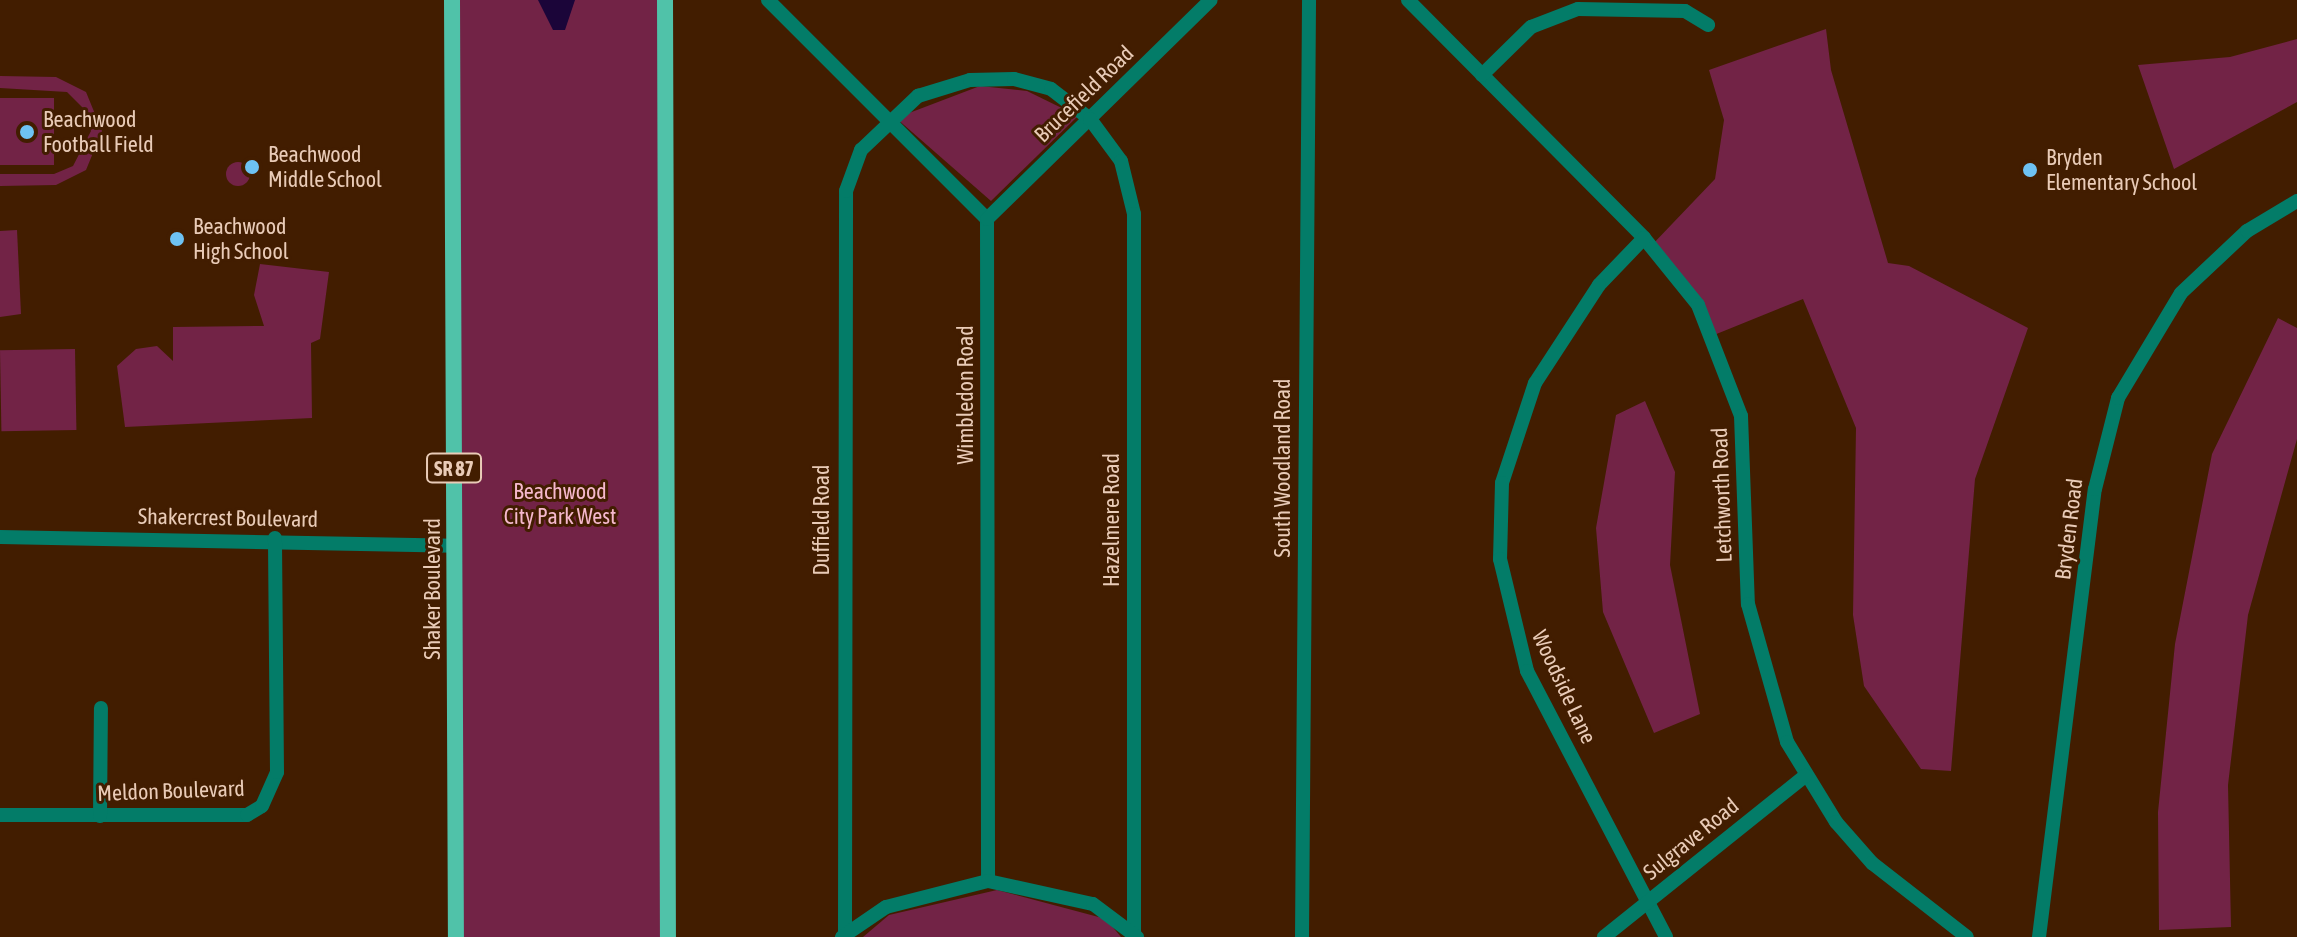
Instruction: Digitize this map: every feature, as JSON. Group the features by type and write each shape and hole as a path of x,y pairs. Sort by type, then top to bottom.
{"main road":[{"name":"Shaker Boulevard","path":"452,0 456,937"},
{"path":"665,0 668,937"}],"street":[{"path":"768,0 987,219"},
{"name":"Brucefield Road","path":"987,219 1211,0"},
{"name":"South Woodland Road","path":"1302,937 1309,0"},
{"name":"Letchworth Road","path":"1408,0 1644,238 1698,305 1729,373 1746,457 1754,638 1805,776 1872,863 1967,937"},
{"path":"1482,75 1531,27 1578,9 1685,11 1708,25"},
{"name":"Hazelmere Road","path":"888,117 940,86 1014,79 1051,89 1090,119 1121,161 1134,214 1136,935"},
{"name":"Duffield Road","path":"844,936 844,227 853,168 888,117"},
{"name":"Bryden Road","path":"2039,937 2095,489 2118,398 2181,293 2247,231 2297,201"},
{"name":"Wimbledon Road","path":"987,219 988,881"},
{"name":"Woodside Lane","path":"1644,238 1599,285 1535,383 1510,449 1499,520 1504,594 1527,671 1666,937"},
{"name":"Shakercrest Boulevard","path":"0,537 275,538 454,546"},
{"name":"Meldon Boulevard","path":"0,815 247,815 273,790 275,538"},
{"path":"100,816 101,708"},
{"name":"Sulgrave Road","path":"1604,937 1805,776"},
{"path":"844,936 886,907 988,881 1093,904 1136,935"}],"green space":[{"name":"Beachwood City Park West","path":"452,0 665,0 665,937 452,937"},
{"path":"1826,29 1831,70 1888,263 1909,266 2028,328 1975,479 1951,771 1921,769 1864,686 1853,615 1856,428 1803,299 1714,335 1651,246 1715,179 1724,120 1709,70"},
{"path":"2297,39 2297,102 2174,169 2138,65 2230,57"},
{"path":"0,76 56,77 86,92 102,131 86,170 56,185 0,186 0,174 54,174 73,166 91,131 86,111 67,92 0,88"},
{"path":"980,86 1027,91 1078,116 991,201 896,118"},
{"name":"Beachwood Football Field","path":"0,98 54,98 54,165 0,165"},
{"path":"238,162 246,166 250,174 246,182 238,186 230,182 226,174 230,166"},
{"path":"17,230 21,314 0,317 0,231"},
{"path":"260,264 329,272 320,339 311,343 312,418 125,427 117,366 136,349 157,346 173,361 173,327 264,326 254,295"},
{"path":"2278,318 2297,328 2297,439 2248,615 2228,785 2231,927 2159,930 2158,812 2175,644 2212,454"},
{"path":"75,349 76,430 1,431 0,350"},
{"path":"1645,401 1675,472 1670,565 1700,714 1654,733 1603,612 1596,528 1616,415"},
{"path":"997,890 1106,919 1121,937 863,937 889,915"}],"shaded area":[{"path":"538,0 575,0 565,30 553,30"}],"place":[{"name":"Beachwood Football Field","path":"27,132"},
{"name":"Beachwood Middle School","path":"252,167"},
{"name":"Bryden Elementary School","path":"2030,170"},
{"name":"Beachwood High School","path":"177,239"}]}
